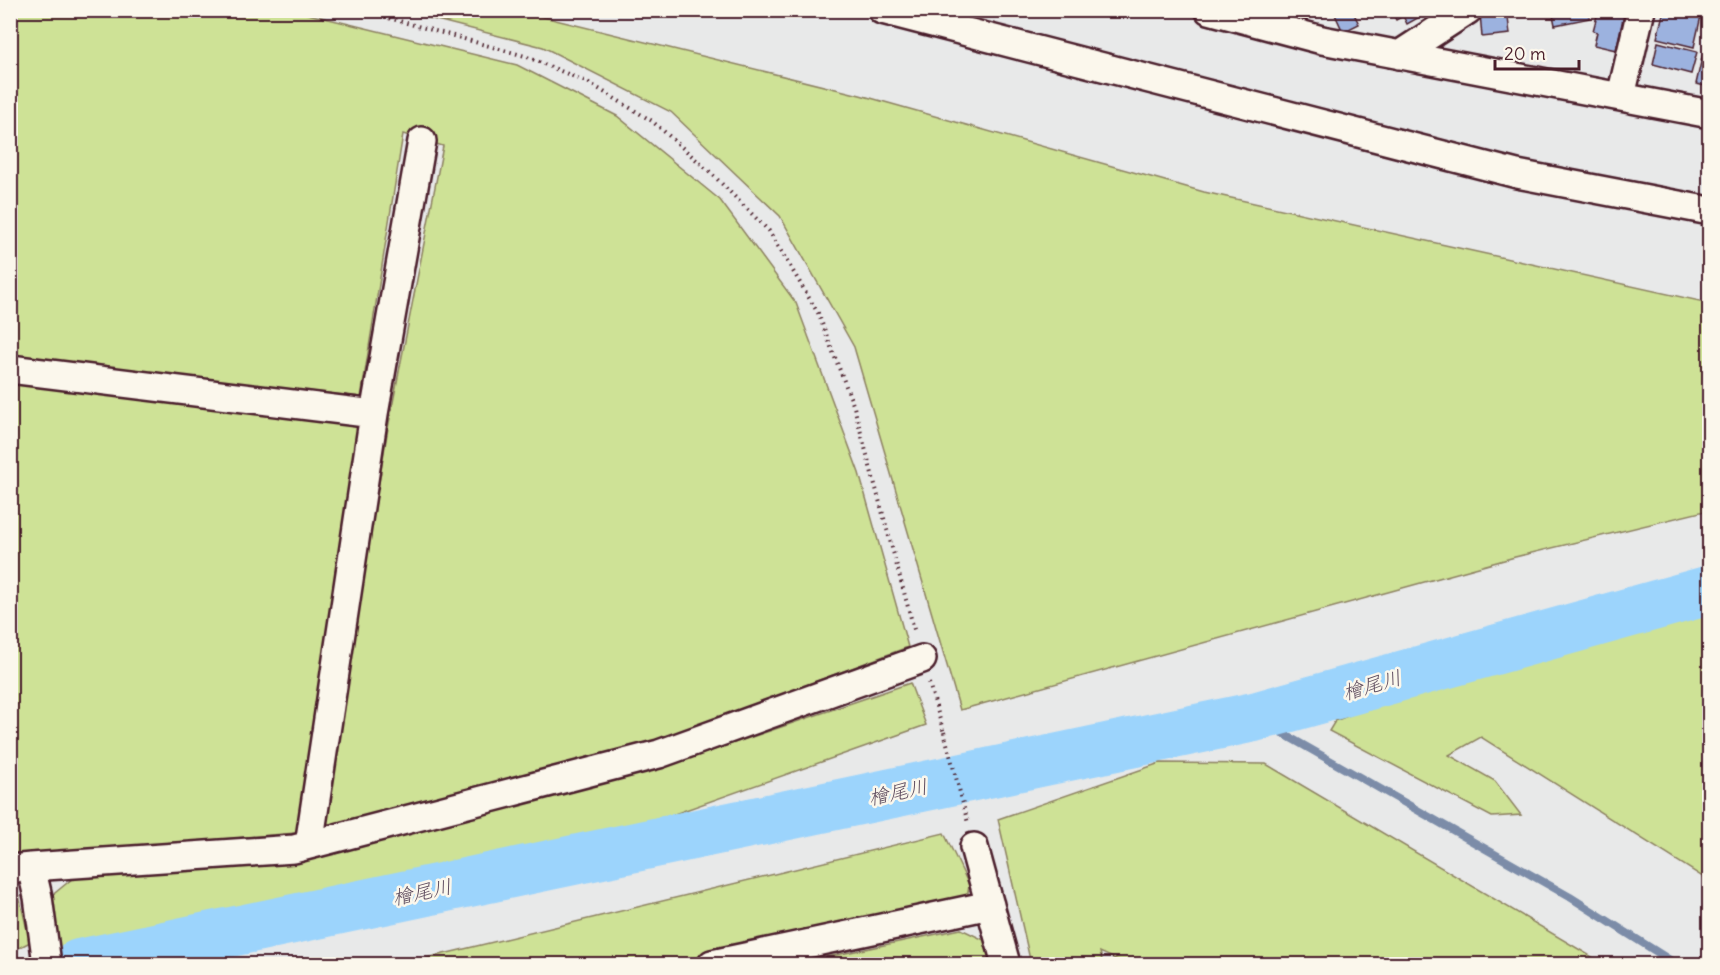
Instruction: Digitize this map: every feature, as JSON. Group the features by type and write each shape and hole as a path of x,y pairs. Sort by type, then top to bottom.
{"street":[{"path":"882,10 1517,174 1710,211"},
{"path":"1209,10 1322,40 1710,114"},
{"path":"1621,96 1641,10"},
{"path":"1399,55 1465,12"},
{"path":"309,845 374,414 422,141"},
{"path":"10,369 374,414"},
{"path":"47,964 38,897 21,868 294,849 659,754 922,659"},
{"path":"974,847 1006,964"},
{"path":"712,964 990,905"}],"path":[{"path":"360,10 525,56 589,83 652,121 709,171 769,231 818,313 854,407 974,847"},
{"path":"943,728 944,733"}],"green space":[{"path":"11,11 296,11 517,65 617,116 720,200 796,303 859,473 908,647 653,742 322,827 388,428 443,146 403,134 361,397 11,357"},
{"path":"401,11 519,11 860,95 1204,192 1709,303 1709,510 1515,557 960,710 854,347 780,216 671,112 543,47"},
{"path":"11,381 361,423 296,833 11,856"},
{"path":"1709,598 1709,881 1481,737 1449,755 1495,781 1521,815 1492,817 1329,731 1335,721 1395,697"},
{"path":"910,683 926,725 615,835 260,915 60,956 50,897 72,879 303,856 667,766"},
{"path":"1160,763 1266,764 1604,964 1194,964 1193,961 1182,964 1126,964 1100,952 1103,964 1031,964 998,819"},
{"path":"944,833 969,885 967,899 771,945 676,964 402,964"},
{"path":"11,895 19,896 30,942 11,952"},
{"path":"961,929 984,940 990,964 793,964"}],"building":[{"path":"1333,10 1352,10 1359,24 1343,32"},
{"path":"1391,10 1432,10 1407,24 1403,16 1396,20"},
{"path":"1507,10 1510,34 1482,37 1480,13"},
{"path":"1552,10 1588,10 1590,18 1555,25"},
{"path":"1593,10 1625,10 1616,50 1594,45 1597,32 1593,31 1598,12"},
{"path":"1664,10 1679,10 1701,16 1694,47 1657,38"},
{"path":"1658,42 1697,52 1691,74 1653,64"},
{"path":"1703,53 1710,54 1710,87 1696,84"}],"waterway":[{"name":"檜尾川","path":"79,964 1254,717 1710,590"},
{"path":"1254,717 1570,897 1676,964"}]}
